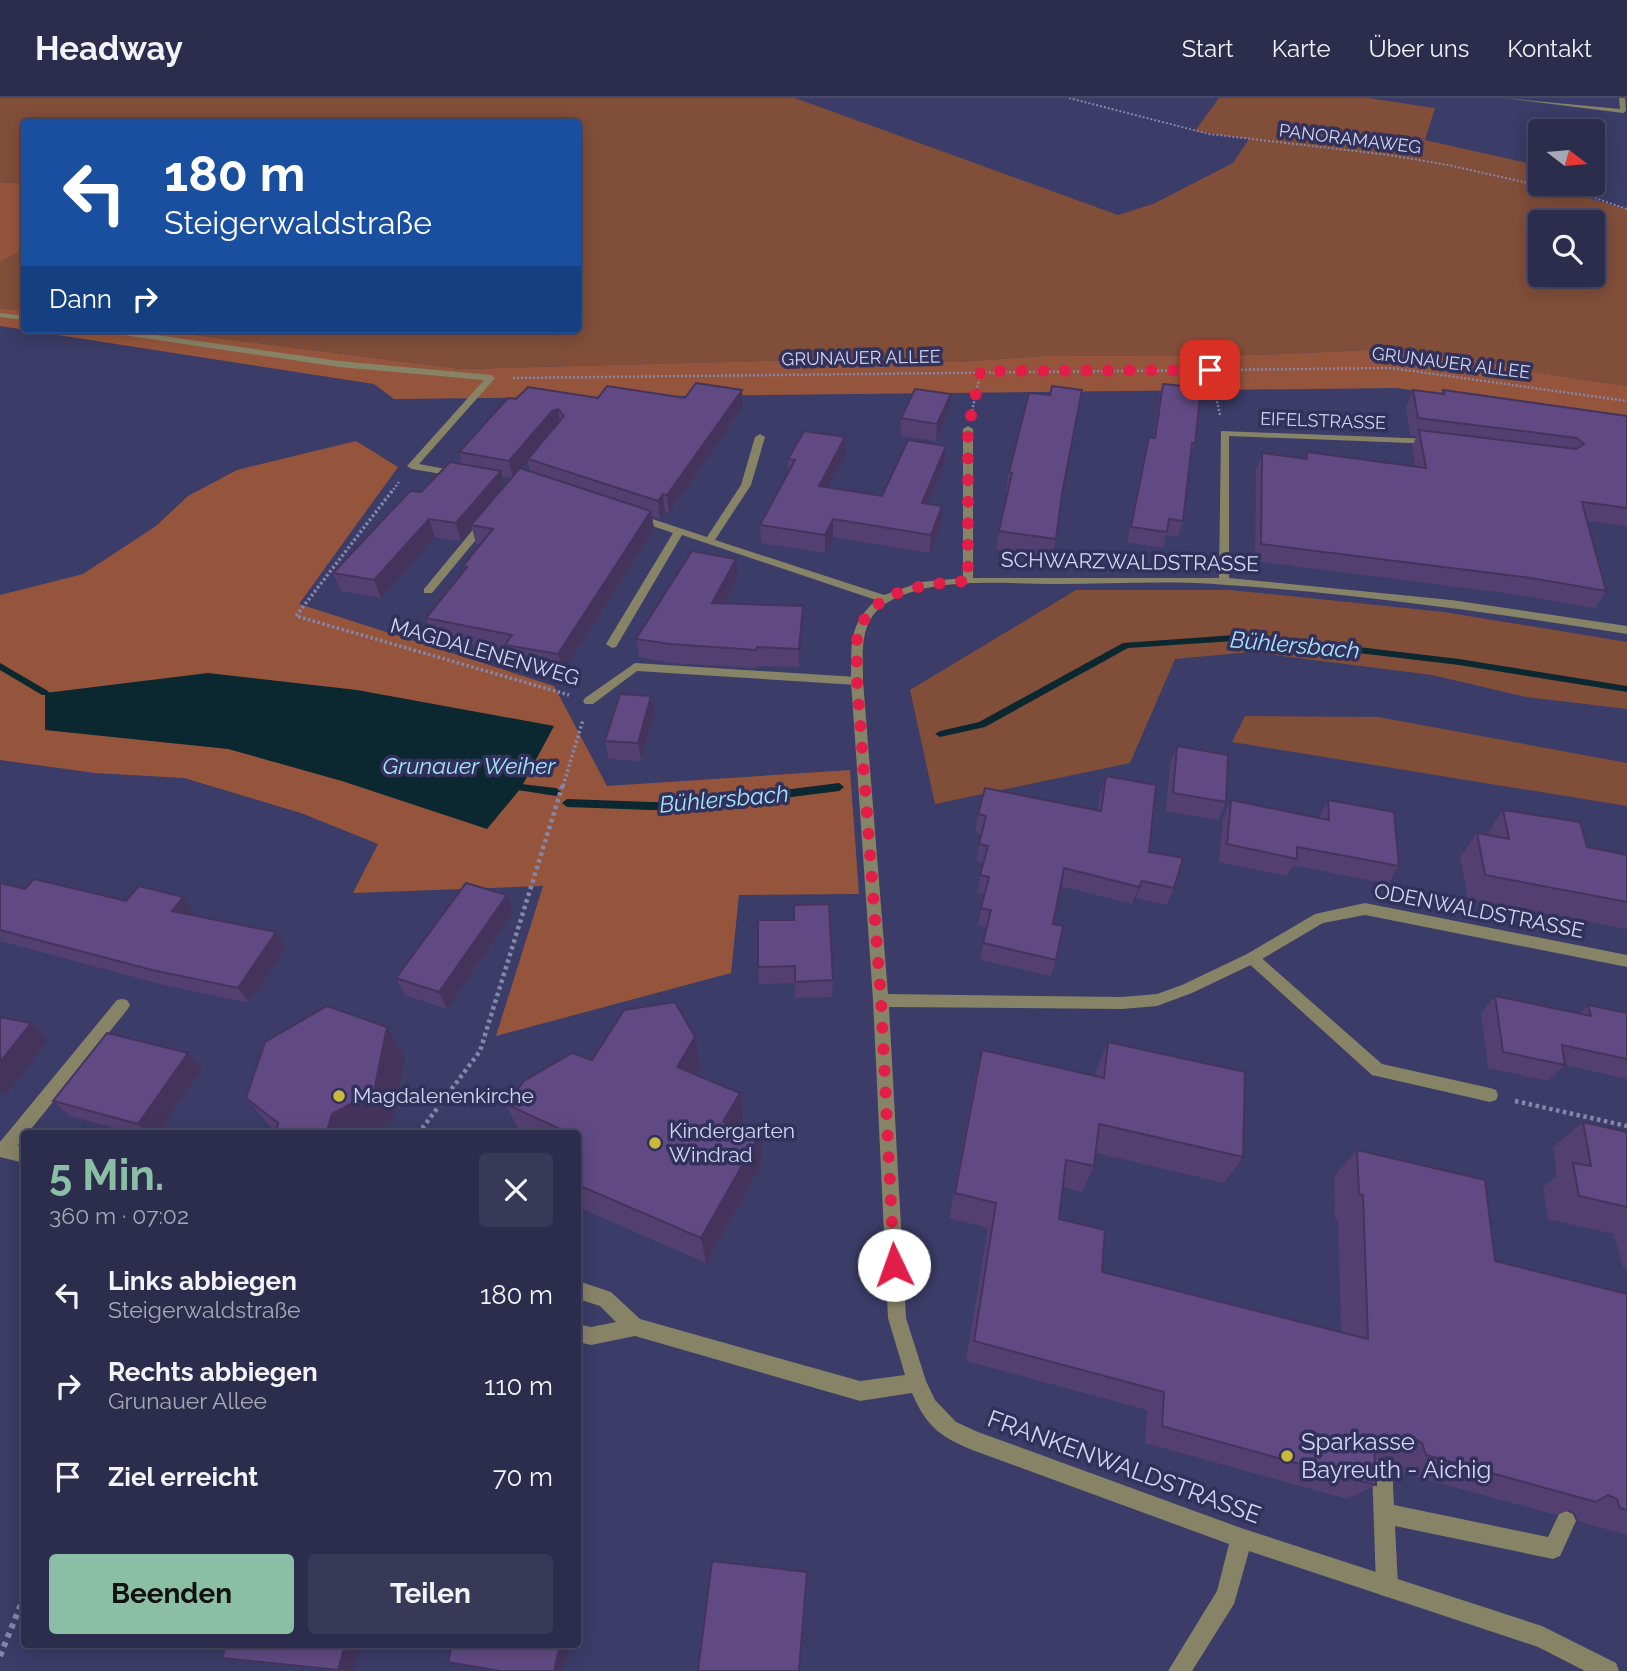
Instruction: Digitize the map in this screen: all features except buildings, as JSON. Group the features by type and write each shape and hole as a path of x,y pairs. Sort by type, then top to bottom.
{"street":[{"path":"1507,98 1623,111 1622,98"},
{"path":"0,315 21,318"},
{"path":"125,333 339,364 491,378"},
{"path":"412,466 491,378"},
{"path":"968,429 968,581"},
{"path":"1224,433 1224,581"},
{"name":"EIFELSTRASSE","path":"1224,433 1439,442"},
{"path":"709,541 746,485 760,437"},
{"path":"412,466 464,475"},
{"path":"626,514 884,599"},
{"path":"428,591 490,517"},
{"path":"612,644 679,531"},
{"name":"SCHWARZWALDSTRASSE","path":"917,1383 897,1318 881,1000 857,681 858,633 867,615 884,599 921,585 968,581 1224,581 1451,603 1627,630"},
{"path":"589,701 635,667 857,681"},
{"name":"ODENWALDSTRASSE","path":"881,1000 1122,1003 1157,1000 1252,958 1320,918 1365,909 1627,961"},
{"path":"1252,958 1378,1070 1490,1095"},
{"path":"21,1154 2,1149 122,1004"},
{"path":"581,1291 605,1298 635,1327"},
{"path":"581,1334 591,1336 635,1327 860,1391 917,1383"},
{"name":"FRANKENWALDSTRASSE","path":"917,1383 928,1407 949,1430 1241,1538 1542,1637 1608,1671"},
{"path":"1382,1467 1387,1586"},
{"path":"1384,1513 1553,1549 1566,1521"},
{"path":"1179,1671 1226,1596 1241,1538"}],"path":[{"name":"PANORAMAWEG","path":"1069,98 1209,134 1437,163 1595,198 1627,209"},
{"name":"GRUNAUER ALLEE","path":"491,378 1391,368 1627,401"},
{"path":"1210,370 1224,433"},
{"path":"968,429 981,371"},
{"name":"MAGDALENENWEG","path":"412,466 296,615 589,701 480,1051 421,1130"},
{"path":"1490,1095 1627,1126"},
{"path":"0,1656 21,1604"}],"shaded area":[{"path":"0,98 795,98 1118,215 1153,204 1233,163 1249,139 1195,131 1219,98 1368,98 1435,108 1425,140 1528,163 1528,196 1581,196 1627,209 1627,386 1452,356 1367,350 1260,355 1044,356 955,362 801,360 460,369 179,333 581,333 581,119 21,119 21,184 0,182"},
{"path":"0,182 21,184 21,251 0,262"},
{"path":"21,251 21,311 0,308 0,262"},
{"path":"0,308 21,311 21,329 0,326"},
{"path":"45,333 179,333 460,369 801,360 955,362 1044,356 1260,355 1367,350 1452,356 1627,386 1627,421 1397,388 394,399 374,384"},
{"path":"356,441 398,467 299,604 554,686 607,786 850,770 859,894 739,895 731,973 496,1036 543,886 353,893 378,844 301,813 184,778 95,773 0,760 0,595 83,574 156,526 188,496 237,470"},
{"path":"1076,590 1230,590 1444,612 1627,642 1627,709 1526,697 1432,675 1251,652 1175,659 1130,763 935,804 910,690"},
{"path":"1245,716 1378,717 1627,763 1627,806 1232,742"}],"water":[{"name":"Grunauer Weiher","path":"208,673 357,690 554,726 521,788 487,829 342,781 228,749 45,730 45,693"}],"waterway":[{"name":"Bühlersbach","path":"940,734 982,725 1126,645 1249,637 1459,662 1627,689"},
{"name":"Bühlersbach","path":"0,666 45,693"},
{"name":"Bühlersbach","path":"567,803 679,807 839,787"},
{"name":"Bühlersbach","path":"521,788 556,792"}],"place":[{"name":"Magdalenenkirche","path":"339,1096"},
{"name":"Kindergarten Windrad","path":"655,1143"},
{"name":"Sparkasse Bayreuth - Aichig","path":"1287,1456"}],"route":[{"path":"894,1265 881,1000 857,681 858,633 867,615 884,599 921,585 968,581 968,429 981,371 1210,370"}]}
